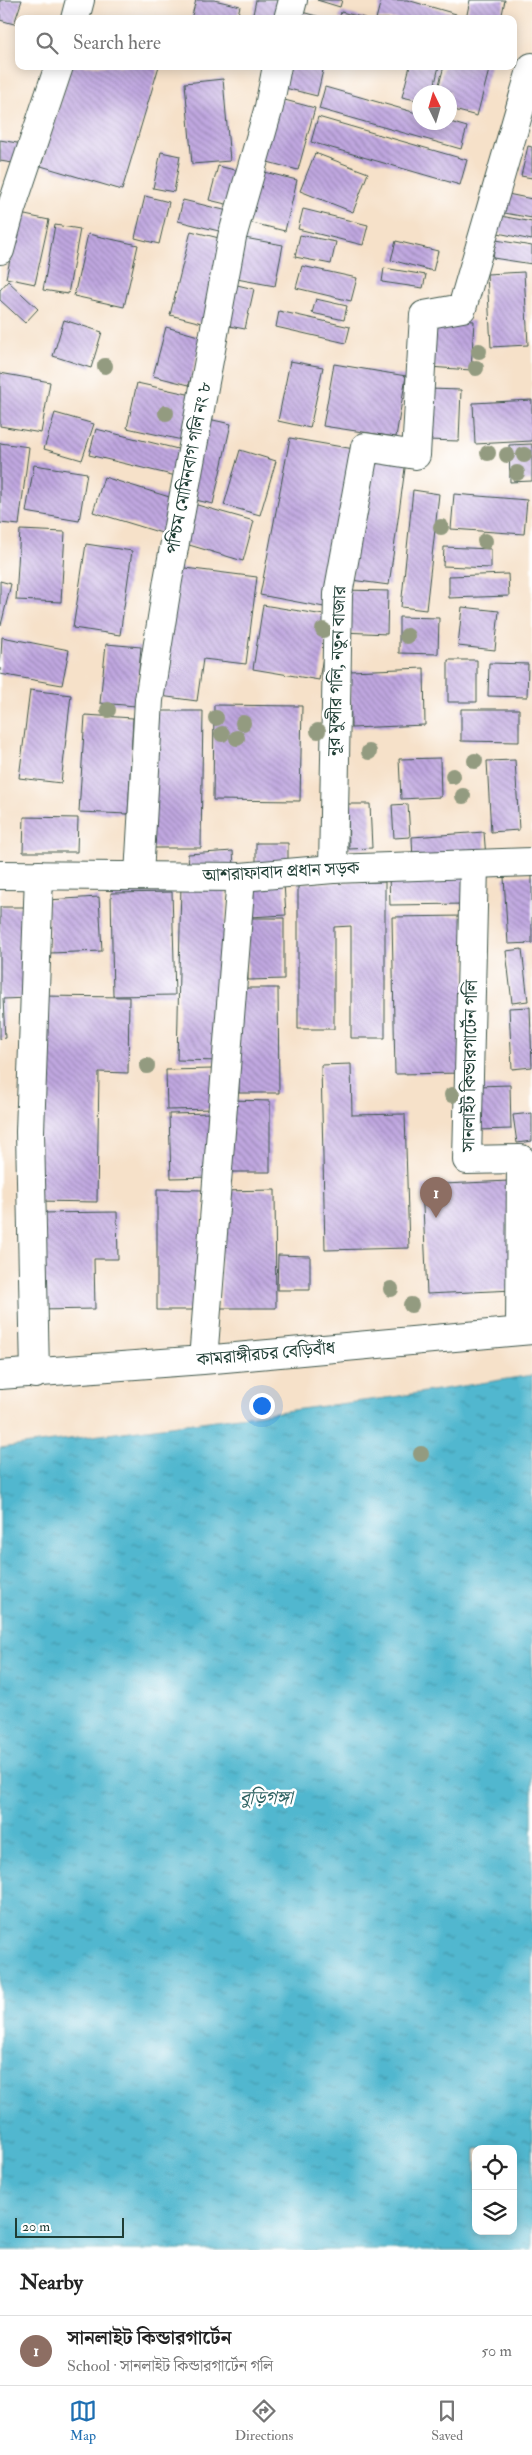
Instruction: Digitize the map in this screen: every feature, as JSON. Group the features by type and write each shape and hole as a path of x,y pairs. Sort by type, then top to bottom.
{"street":[{"path":"76,15 80,0"},
{"path":"289,15 293,0"},
{"path":"0,250 11,209 58,70"},
{"name":"পশ্চিম মোমিনবাগ গলি নং ৮","path":"139,875 149,700 168,580 232,237 269,107 276,70"},
{"name":"নূর মুন্সীর গলি, নতুন বাজার","path":"333,869 338,594 365,447 416,455 424,315 462,308 530,79"},
{"name":"আশরাফাবাদ প্রধান সড়ক","path":"0,875 241,877 333,869 532,862"},
{"name":"সানলাইট কিন্ডারগার্টেন গলি","path":"474,865 467,1160 521,1159 526,1331"},
{"path":"36,1374 30,1132 39,875"},
{"path":"203,1360 241,877"},
{"name":"কামরাঙ্গীরচর বেড়িবাঁধ","path":"0,1375 36,1374 526,1331"}],"water":[{"name":"বুড়িগঙ্গা","path":"532,1375 532,2250 0,2250 0,1448 393,1397"}],"building":[{"path":"0,0 22,0 17,15 15,15 14,24 0,20"},
{"path":"196,0 214,0 240,6 238,15 192,15"},
{"path":"256,0 285,0 281,15 253,15"},
{"path":"317,0 342,0 340,7"},
{"path":"381,0 407,0 456,14 456,15 377,15"},
{"path":"470,0 505,0 502,15 467,15"},
{"path":"298,11 313,15 297,15"},
{"path":"341,12 353,15 340,15"},
{"path":"70,70 158,70 122,190 41,166"},
{"path":"282,70 323,70 317,96 277,86"},
{"path":"409,70 438,70 435,85 412,85 412,99 402,97"},
{"path":"443,70 489,70 477,116 457,111 457,85 439,85"},
{"path":"223,79 230,161 192,164 185,83"},
{"path":"325,87 412,112 412,130 457,130 457,124 467,127 461,149 319,109"},
{"path":"277,98 315,108 298,170 260,160"},
{"path":"318,117 467,160 460,185 311,142"},
{"path":"0,140 23,144 19,164 0,161"},
{"path":"528,146 532,147 532,178 521,176"},
{"path":"161,152 180,156 174,192 153,188"},
{"path":"315,153 368,173 353,212 300,191"},
{"path":"218,166 239,171 230,205 209,200"},
{"path":"256,170 297,180 285,231 244,221"},
{"path":"503,193 532,199 532,218 499,212"},
{"path":"145,196 169,202 159,244 135,238"},
{"path":"183,200 232,212 227,233 178,221"},
{"path":"303,209 368,225 363,245 298,229"},
{"path":"20,214 49,220 35,284 6,278"},
{"path":"496,215 532,222 532,240 493,232"},
{"path":"55,225 80,229 68,294 43,290"},
{"path":"191,231 227,240 206,324 170,315"},
{"path":"88,234 138,245 124,307 74,296"},
{"path":"300,235 336,242 331,264 295,257"},
{"path":"239,237 283,245 275,286 231,278"},
{"path":"496,240 532,246 532,264 493,258"},
{"path":"396,241 438,251 433,271 391,260"},
{"path":"302,266 357,278 351,301 296,288"},
{"path":"384,268 426,275 423,288 382,282"},
{"path":"524,272 528,345 491,347 487,274"},
{"path":"8,281 38,309 25,323 0,300 0,290"},
{"path":"233,284 254,289 245,329 224,325"},
{"path":"316,299 347,306 344,320 312,313"},
{"path":"279,311 350,327 346,343 276,327"},
{"path":"433,318 474,321 471,370 429,367"},
{"path":"64,320 102,332 91,368 53,356"},
{"path":"166,327 202,337 189,385 153,376"},
{"path":"290,361 323,367 310,428 278,421"},
{"path":"334,364 406,376 396,437 323,426"},
{"path":"0,373 50,382 41,433 0,426"},
{"path":"137,383 192,395 182,440 127,428"},
{"path":"429,389 461,390 459,441 427,440"},
{"path":"532,400 532,441 475,444 473,403"},
{"path":"55,413 94,424 82,460 44,449"},
{"path":"204,418 231,424 213,504 187,498"},
{"path":"96,429 182,450 176,476 89,455"},
{"path":"290,438 354,449 324,607 260,595"},
{"path":"0,443 29,447 19,525 0,523"},
{"path":"532,444 532,481 510,482 509,445"},
{"path":"240,450 276,461 260,515 224,505"},
{"path":"368,455 406,461 389,585 351,580"},
{"path":"34,465 87,473 79,521 26,512"},
{"path":"104,477 176,499 165,534 93,512"},
{"path":"413,490 439,494 426,610 401,607"},
{"path":"454,494 527,500 524,534 451,529"},
{"path":"190,503 254,521 243,561 179,542"},
{"path":"20,530 65,532 61,602 16,600"},
{"path":"86,544 132,551 120,635 73,628"},
{"path":"444,547 491,549 491,568 443,566"},
{"path":"177,567 257,577 246,664 203,659 197,701 160,696"},
{"path":"508,574 509,596 449,598 449,576"},
{"path":"0,581 11,584 1,625 0,625"},
{"path":"344,590 388,591 387,634 343,632"},
{"path":"263,605 330,616 319,680 253,669"},
{"path":"462,607 499,611 495,650 458,646"},
{"path":"399,617 439,618 438,654 399,653"},
{"path":"2,637 69,650 62,685 0,674"},
{"path":"106,644 141,647 136,706 100,703"},
{"path":"448,660 477,660 477,702 448,702"},
{"path":"489,663 528,664 527,697 488,696"},
{"path":"424,668 425,725 351,728 350,671"},
{"path":"30,690 71,695 61,783 19,778"},
{"path":"214,705 302,706 300,801 213,800"},
{"path":"461,709 519,709 519,742 461,741"},
{"path":"153,711 203,711 201,848 151,848"},
{"path":"85,715 133,718 128,814 79,812"},
{"path":"440,758 441,797 401,799 399,759"},
{"path":"515,760 519,830 491,832 487,761"},
{"path":"348,804 370,804 372,848 349,849"},
{"path":"408,804 410,837 394,838 392,805"},
{"path":"24,817 78,818 77,852 23,852"},
{"path":"484,832 486,858 413,862 412,837"},
{"path":"256,843 288,843 288,867 256,867"},
{"path":"233,851 234,867 189,870 188,854"},
{"path":"465,875 466,904 390,905 389,876"},
{"path":"532,875 532,943 508,944 504,877"},
{"path":"385,882 385,1038 351,1038 351,926 334,927 334,1029 298,1029 298,883"},
{"path":"284,883 286,915 249,917 248,885"},
{"path":"181,884 226,885 222,1061 177,1060"},
{"path":"172,892 175,995 113,996 111,893"},
{"path":"99,897 102,951 50,953 47,900"},
{"path":"0,907 25,907 28,998 3,999 5,1038 0,1039"},
{"path":"464,916 467,1073 395,1074 392,917"},
{"path":"247,918 284,918 284,979 248,980"},
{"path":"522,949 528,1001 512,1003 506,951"},
{"path":"238,988 278,988 279,1093 239,1093"},
{"path":"40,996 129,997 128,1073 99,1072 97,1202 37,1201"},
{"path":"530,1007 532,1067 512,1069 509,1008"},
{"path":"351,1064 352,1115 405,1114 409,1248 325,1250 321,1065"},
{"path":"213,1069 215,1109 167,1110 166,1070"},
{"path":"510,1085 511,1129 478,1130 477,1086"},
{"path":"230,1100 270,1101 270,1172 229,1172"},
{"path":"211,1113 213,1177 171,1178 169,1114"},
{"path":"532,1113 532,1141 517,1143 513,1115"},
{"path":"509,1181 514,1290 427,1294 422,1185"},
{"path":"157,1189 202,1190 202,1310 157,1310"},
{"path":"275,1190 276,1308 221,1308 220,1191"},
{"path":"117,1212 118,1259 94,1259 95,1309 38,1310 38,1213"},
{"path":"278,1255 310,1256 310,1290 277,1290"}],"place":[{"name":"সানলাইট কিন্ডারগার্টেন","path":"436,1218"}]}
